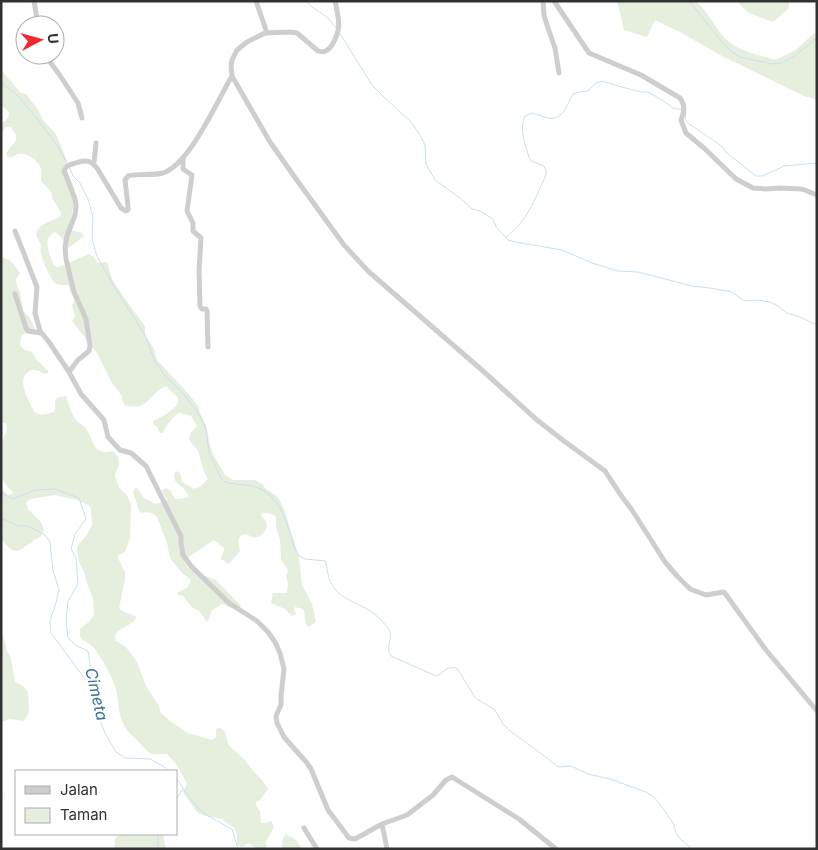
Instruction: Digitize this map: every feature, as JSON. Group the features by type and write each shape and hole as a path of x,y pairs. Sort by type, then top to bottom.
{"street":[{"path":"34,1 36,15"},
{"path":"256,1 267,33"},
{"path":"335,1 339,19 339,31 331,47 326,52 318,52 297,33 267,33 247,42 237,50 232,60 232,76 270,142 296,180 353,255 537,420 605,471 665,562 677,576 690,589 706,595 724,592 766,650 817,711"},
{"path":"543,1 546,25 555,48 559,73"},
{"path":"554,1 589,53 641,75 680,98 684,103 681,120 686,133 736,179 753,188 802,190 817,195"},
{"path":"52,65 78,103 82,118"},
{"path":"69,372 78,360 89,351 90,346 86,319 74,292 66,259 67,236 75,215 76,206 64,171 67,166 85,161 94,163 121,208 124,211 128,210 125,180 128,176 162,173 177,165 206,123 232,76"},
{"path":"94,163 96,143"},
{"path":"183,158 183,169 192,175 187,211 193,223 193,231 201,238 199,271 200,306 207,312 208,347"},
{"path":"15,231 37,287 35,313 41,333 69,372 81,394 104,420 108,437 120,450 131,453 146,466 181,536 180,543 183,555 191,566 229,603 257,621 275,642 284,669 282,705 276,716 277,723 284,737 311,769 328,810 346,836 355,839 382,824 407,814 433,795 446,780 452,777 519,819 556,849"},
{"path":"15,294 22,320 28,331 41,333"},
{"path":"382,824 387,849"},
{"path":"304,828 317,849"}],"green space":[{"path":"617,1 696,1 722,35 733,45 775,60 796,50 814,33 817,33 817,100 804,96 722,56 655,20 647,37 624,30"},
{"path":"736,1 789,1 789,8 773,22 749,13"},
{"path":"1,70 21,93 26,94 43,120 56,134 67,161 64,167 74,190 73,207 68,229 79,232 84,236 67,249 64,241 55,232 48,238 48,247 54,266 59,267 89,254 94,257 97,263 107,262 112,279 145,326 145,335 154,349 157,360 199,407 206,425 213,454 225,475 233,480 255,480 278,497 285,512 299,558 302,585 312,604 316,622 308,627 303,609 295,607 296,614 292,616 285,609 271,602 273,593 287,593 288,583 286,576 288,570 281,560 276,517 270,514 261,514 267,526 264,533 254,538 246,534 241,535 238,540 240,551 229,564 221,559 224,548 214,540 184,560 188,568 198,570 203,575 216,580 241,606 236,610 222,604 212,610 208,621 206,621 199,611 193,608 183,596 178,595 178,592 187,588 191,580 181,572 170,558 167,543 157,517 147,512 140,513 133,492 137,488 144,498 156,504 167,500 162,491 166,488 170,490 175,499 189,497 185,490 175,481 174,474 176,471 180,473 182,482 194,489 200,487 208,479 198,450 189,439 191,432 197,426 191,416 179,413 163,433 160,433 153,424 153,421 177,405 178,398 166,386 144,404 139,406 125,405 122,396 112,383 97,353 72,321 75,316 72,305 75,299 71,294 69,285 57,284 50,275 43,261 41,245 36,235 41,226 60,217 61,213 52,198 52,193 41,181 41,169 35,160 25,154 18,154 10,158 6,155 16,141 16,135 11,127 6,127 1,134 1,125 9,113 1,105"},
{"path":"1,257 10,260 20,273 16,279 23,311 30,318 35,329 22,335 20,344 26,350 32,352 48,371 48,373 44,374 32,370 28,372 23,380 25,391 34,411 41,414 54,412 55,400 66,396 73,416 85,428 95,446 101,451 113,451 118,457 119,464 115,475 119,488 127,495 131,505 130,538 125,552 117,556 125,572 119,608 137,617 133,622 117,632 115,636 116,641 126,647 137,662 146,686 159,706 160,712 188,733 212,740 216,737 216,729 220,728 225,732 229,746 243,758 262,780 268,789 260,800 256,802 256,805 260,811 261,823 270,821 274,827 266,842 267,849 257,849 248,843 243,847 239,846 234,828 222,819 205,816 197,812 183,792 187,784 177,765 167,754 150,753 124,726 114,682 95,649 82,640 80,636 80,629 94,615 93,598 79,562 77,549 92,525 91,509 88,505 77,500 55,495 30,499 26,503 28,509 41,522 44,530 39,538 18,551 10,548 1,539 1,488 8,495 13,492 3,480 1,467 1,446 7,429 6,423 1,423"},
{"path":"1,634 11,658 15,682 23,686 28,692 29,709 24,721 10,719 1,722"},
{"path":"286,834 296,840 302,849 281,849 283,838"},
{"path":"119,835 163,835 166,849 114,849 115,839"}],"waterway":[{"path":"306,1 327,17 337,29"},
{"path":"689,1 722,42 740,57 772,64 781,63 793,57 817,38"},
{"path":"339,32 372,85 411,122 420,135 425,145 426,164 435,180 472,209 480,211 493,219 496,227 508,240 562,250 592,263 618,271 638,272 692,286 732,292 747,301 770,302 787,313 817,325"},
{"path":"506,237 520,224 534,201 546,175 544,166 531,161 529,157 524,142 523,121 525,116 532,113 548,118 557,117 564,111 573,94 588,91 596,83 603,81 641,92 648,92 673,108 683,110"},
{"path":"1,82 17,95 35,116 57,145 67,163"},
{"path":"686,112 685,119 688,123 720,145 756,176 763,176 784,166 817,163"},
{"path":"69,166 73,176 80,183 88,199 93,217 92,234 97,256 145,335 155,362 165,376 180,390 198,412 206,429 209,452 220,477 225,482 258,488 272,497 279,506 286,521 299,556 305,559 325,561 330,580 337,592 371,612 388,628 390,631 389,653 391,656 436,676 447,669 457,668 477,699 495,710 503,724 510,731 558,767 571,766 588,774 610,779 646,792 654,797 674,825 676,833 681,840 692,849"},
{"name":"Cimeta","path":"1,493 13,499 35,490 55,489 79,498 86,519 75,534 71,549 76,558 78,584 68,601 66,619 68,638 77,646 88,651 98,715 105,733 116,752 125,758 150,759 168,770"},
{"path":"1,518 18,526 28,526 45,535 50,542 53,571 59,589 50,620 51,633 85,679 94,696"},
{"path":"178,781 200,809 232,829 238,849"},
{"path":"178,796 183,789"},
{"path":"1,793 1,808"},
{"path":"158,835 158,849"}]}
